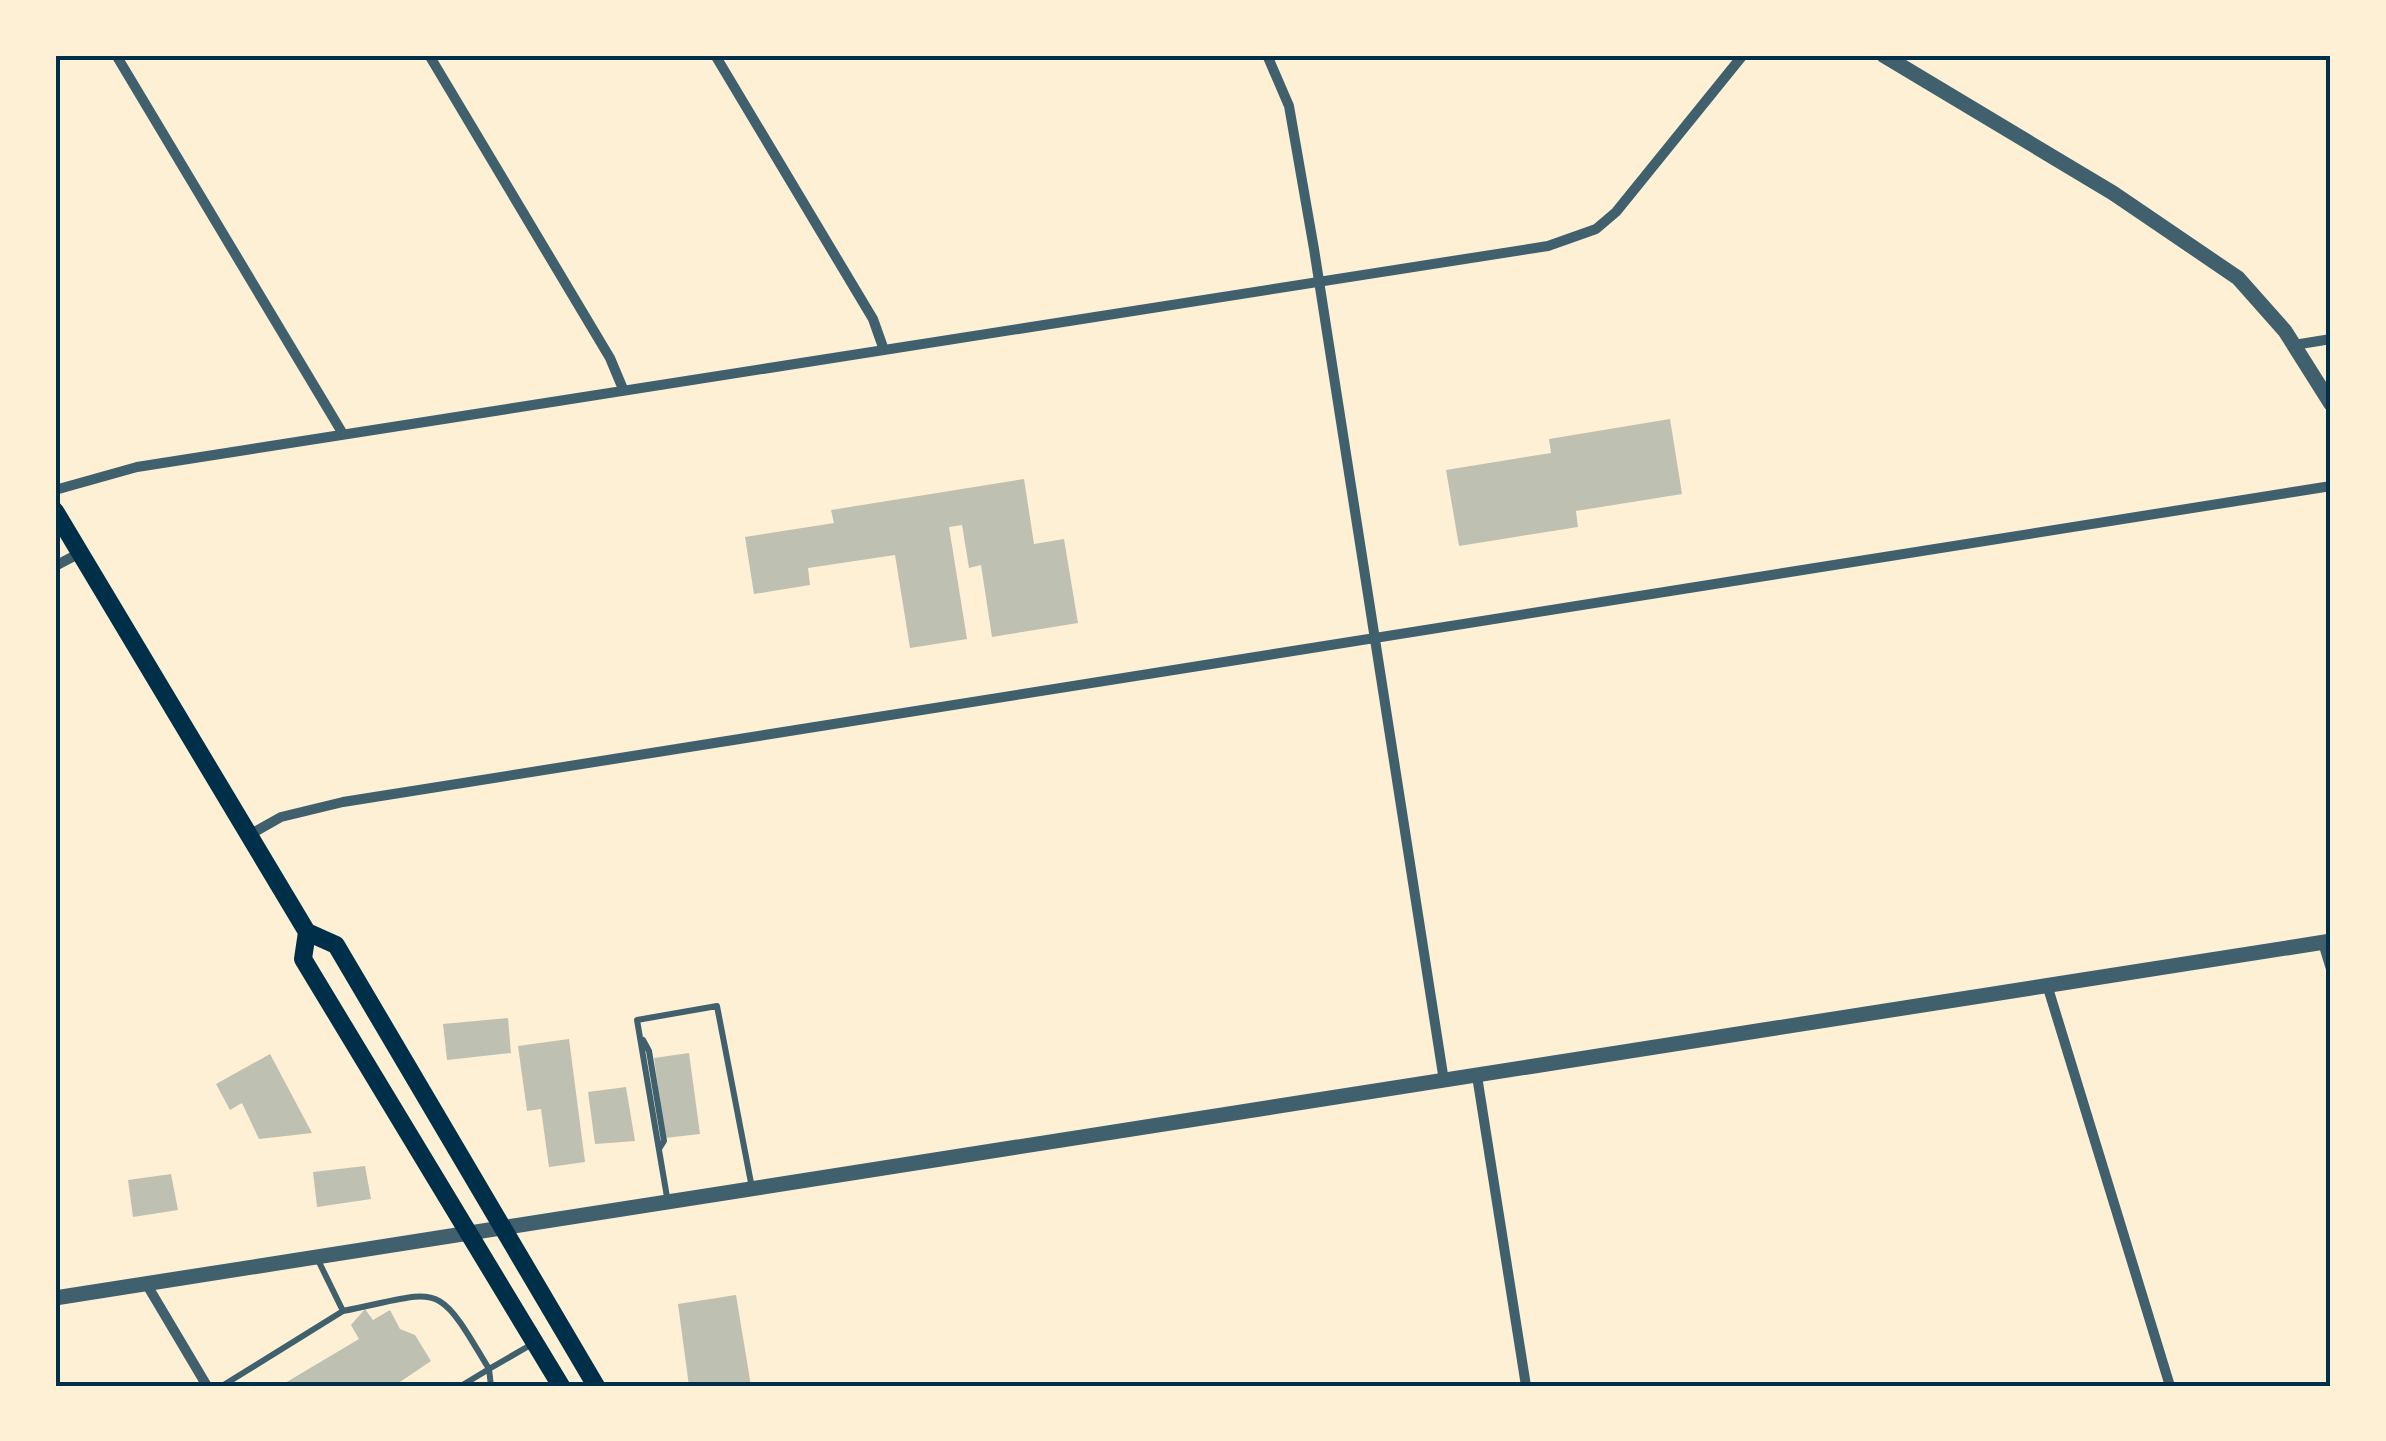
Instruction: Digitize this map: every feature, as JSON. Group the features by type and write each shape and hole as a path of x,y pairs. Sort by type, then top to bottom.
{"main road":[{"path":"55,512 307,932 336,945 596,1386"},
{"path":"307,932 303,958 561,1386"}],"street":[{"path":"116,55 343,434"},
{"path":"429,55 610,358 624,389"},
{"path":"715,55 873,319 884,350"},
{"path":"1267,55 1290,106 1444,1081"},
{"path":"55,490 137,468 343,434 1548,246 1596,228 1616,212 1742,55"},
{"path":"1883,55 2205,254 2250,290 2294,345 2331,404"},
{"path":"2294,345 2331,339"},
{"path":"249,835 281,817 344,802 2331,486"},
{"path":"55,566 80,552"},
{"path":"55,1298 504,1231 2327,942 2331,969"},
{"path":"2048,988 2170,1386"},
{"path":"1476,1076 1526,1386"},
{"path":"147,1284 206,1386"}],"lane":[{"path":"668,1204 637,1020 717,1006 753,1191"},
{"path":"318,1260 343,1311"},
{"path":"222,1386 343,1311 426,1294 442,1299 489,1369 491,1386"},
{"path":"460,1386 534,1343"}],"building":[{"path":"1670,419 1682,494 1576,511 1578,527 1459,546 1446,470 1551,453 1549,439"},
{"path":"1024,479 1034,544 1064,539 1078,623 992,637 981,565 969,568 962,525 949,527 967,639 910,648 895,555 808,568 810,585 754,594 745,537 834,523 831,510"},
{"path":"508,1018 511,1053 447,1060 443,1024"},
{"path":"569,1039 585,1162 549,1167 541,1109 527,1111 518,1046"},
{"path":"689,1053 700,1134 665,1138 654,1058"},
{"path":"270,1054 312,1133 259,1139 242,1103 230,1110 216,1084"},
{"path":"626,1087 635,1141 595,1144 588,1092"},
{"path":"365,1166 371,1199 317,1207 313,1172"},
{"path":"171,1174 178,1210 133,1217 128,1180"},
{"path":"736,1295 751,1386 689,1386 678,1304"},
{"path":"365,1309 373,1320 390,1310 400,1329 415,1335 431,1361 394,1386 280,1386 359,1339 351,1325"}]}
